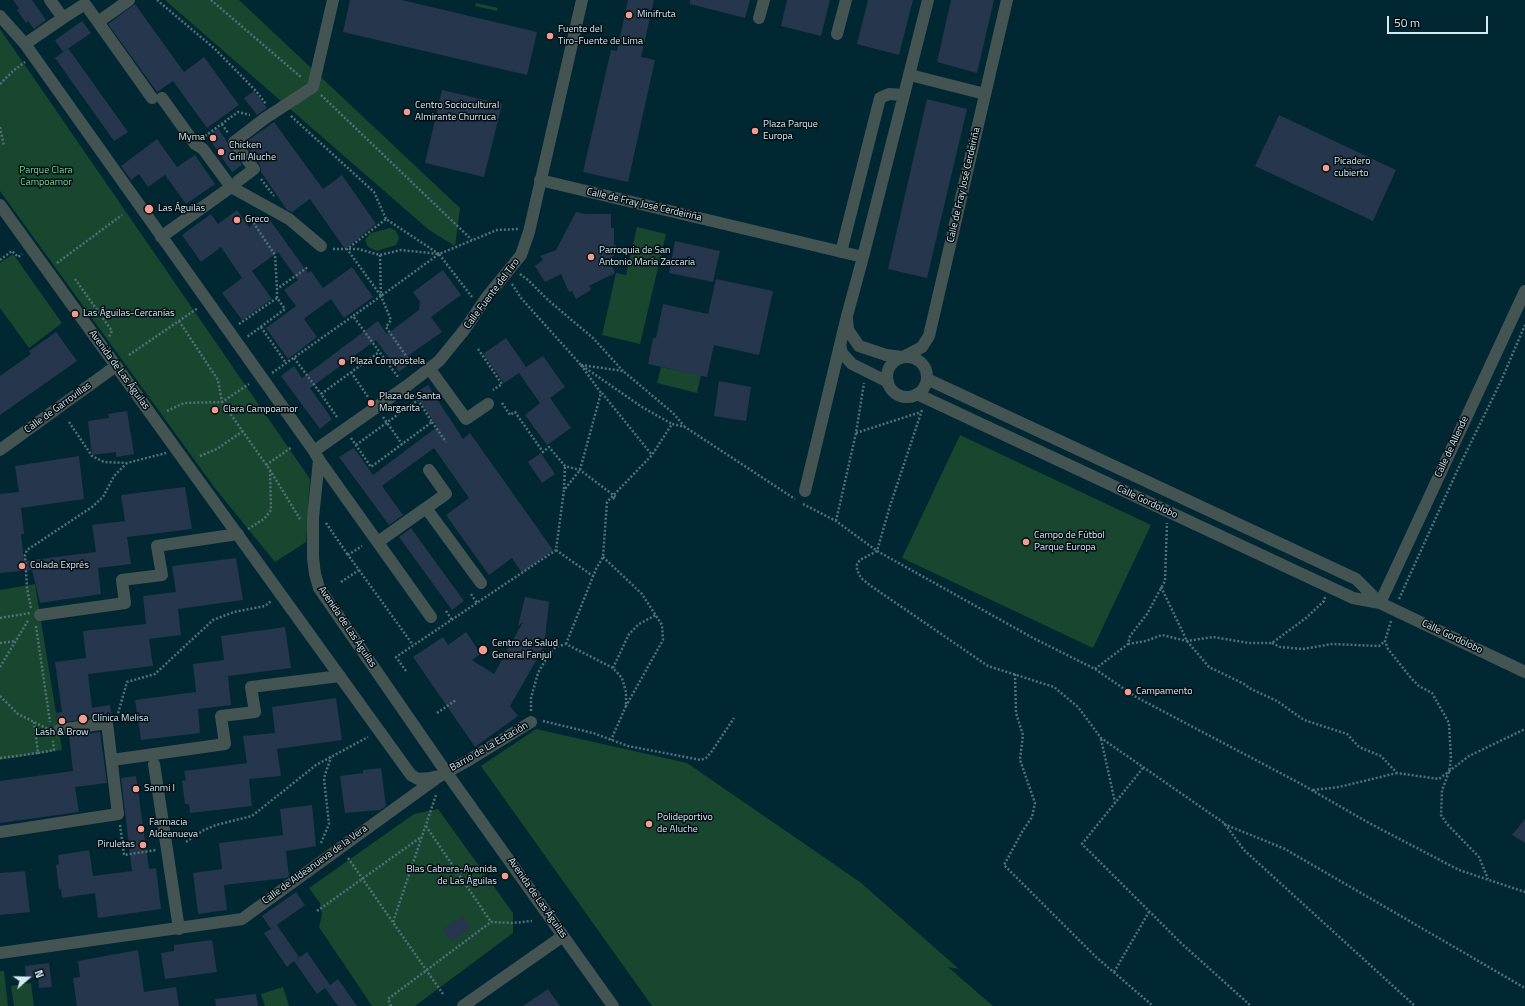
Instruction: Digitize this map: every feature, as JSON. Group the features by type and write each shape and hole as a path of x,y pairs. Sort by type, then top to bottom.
{"street":[{"path":"50,0 63,18"},
{"path":"98,22 129,0"},
{"path":"161,237 254,169 234,142 273,113 313,87 333,0"},
{"name":"Calle Fuente del Tiro","path":"316,456 439,360 465,329 486,298 521,255 525,245 582,0"},
{"path":"760,18 764,0"},
{"path":"837,34 846,0"},
{"path":"805,491 847,316 928,0"},
{"name":"Calle de Fray José Cerdeiriña","path":"902,357 922,347 929,336 1007,0"},
{"path":"25,44 85,4 157,98 195,144 203,149 235,184 289,218 327,248"},
{"path":"0,16 25,44 431,616"},
{"path":"910,75 985,94"},
{"path":"841,252 880,98 889,94 903,96"},
{"name":"Calle de Fray José Cerdeiriña","path":"540,180 863,257"},
{"name":"Avenida de Las Águilas","path":"0,205 116,366 241,533 411,775 418,779 430,778 443,774"},
{"name":"Calle de Allende","path":"1380,603 1525,291"},
{"path":"847,316 848,330 859,346 886,355 902,357 909,356 921,362 927,373 927,379 921,396 906,397 890,388 888,382 888,370 896,360 902,357"},
{"path":"840,345 846,359 888,382"},
{"name":"Calle de Garrovillas","path":"0,450 116,366"},
{"path":"429,368 466,419 488,404"},
{"name":"Calle Gordolobo","path":"927,379 1356,579 1380,603"},
{"name":"Calle Gordolobo","path":"921,396 1329,587 1354,598 1380,603 1525,672"},
{"name":"Avenida de Las Águilas","path":"316,456 312,552 315,574 319,588 443,774 613,1006"},
{"path":"378,542 446,494 429,470"},
{"path":"426,508 481,583"},
{"path":"35,617 125,603 122,580 162,575 157,546 241,533"},
{"path":"112,760 225,744 221,716 255,712 251,687 340,676"},
{"name":"Barrio de La Estación","path":"443,774 531,722"},
{"path":"0,832 118,814 108,723 55,730"},
{"path":"154,764 179,929"},
{"name":"Calle de Aldeanueva de la Vera","path":"0,952 179,929 242,919 443,774"},
{"path":"463,1006 563,936"}],"path":[{"path":"157,0 215,49 256,91 273,113 374,192 386,219 439,254 472,297"},
{"path":"211,0 313,87 472,240"},
{"path":"0,84 13,71 27,61"},
{"path":"204,136 238,112 273,113"},
{"path":"0,127 4,146"},
{"path":"254,169 274,197"},
{"path":"244,339 285,309 277,298 275,255 253,222 260,211"},
{"path":"56,264 122,215"},
{"path":"347,249 386,219"},
{"path":"270,375 439,254 497,230 521,229"},
{"path":"327,248 358,249 380,255 401,250 439,254"},
{"path":"347,249 381,296 391,316 390,324 386,327 413,367"},
{"path":"0,260 12,251 18,257 24,252"},
{"path":"380,255 381,296"},
{"path":"277,289 308,266"},
{"path":"508,272 521,298 581,365 601,393 652,455"},
{"path":"508,272 528,280 548,300 593,338 623,371 673,412 684,427"},
{"path":"75,279 112,331"},
{"path":"236,327 277,298"},
{"path":"129,355 203,305"},
{"path":"353,316 397,378 401,375"},
{"path":"179,321 218,380 222,402 270,470 303,524"},
{"path":"1095,669 1128,644 1146,641 1162,635 1188,641 1213,638 1249,643 1272,643 1280,647 1303,649 1332,644 1379,646 1385,641 1395,610 1457,471 1501,381 1525,325"},
{"path":"261,326 286,363"},
{"path":"478,349 502,384 493,390"},
{"path":"321,394 379,352"},
{"path":"294,358 337,417"},
{"path":"581,365 623,371"},
{"path":"581,365 642,407 672,424 684,427 816,512 836,521 877,551 1033,638 1095,669 1136,697 1459,870 1525,892"},
{"path":"836,521 856,433 866,371"},
{"path":"351,372 368,397"},
{"path":"167,411 184,403 222,402 249,384"},
{"path":"412,391 446,442"},
{"path":"564,490 580,470 601,393"},
{"path":"921,396 921,412 877,551 860,560 857,564 857,570 861,578 988,666 1054,687 1078,707 1101,738 1224,823 1285,849 1525,988"},
{"path":"356,445 418,400"},
{"path":"502,403 510,415 515,412 543,452 549,447 565,466 580,470 616,497 608,502"},
{"path":"856,433 921,412"},
{"path":"380,414 402,444"},
{"path":"69,422 92,456 104,462 127,463 155,457 168,452"},
{"path":"349,436 371,467 432,422"},
{"path":"566,644 603,557 608,502 652,455 672,424"},
{"path":"200,456 217,449 243,432"},
{"path":"266,466 292,447"},
{"path":"0,758 54,750 55,730 27,579 25,555 27,550 92,507 103,496 114,476 127,463"},
{"path":"406,671 396,657 556,550 564,490 565,466"},
{"path":"241,533 264,518 271,510 270,470"},
{"path":"1128,644 1130,636 1147,614 1165,581 1166,511"},
{"path":"322,518 413,645"},
{"path":"348,555 362,546"},
{"path":"556,550 594,576"},
{"path":"603,557 642,594 662,625 663,640 626,706 611,740"},
{"path":"341,582 359,570"},
{"path":"1162,587 1188,641 1209,667 1277,701 1304,720 1347,734 1359,747 1381,756 1397,773"},
{"path":"1272,643 1316,609 1324,601 1329,587"},
{"path":"471,594 477,603"},
{"path":"113,722 117,717 126,682 156,674 213,620 234,612 265,606 273,599"},
{"path":"446,611 452,620"},
{"path":"613,668 629,634 639,624 656,615"},
{"path":"0,618 35,617"},
{"path":"0,667 15,641 35,617"},
{"path":"0,643 15,641"},
{"path":"1385,641 1388,649 1411,678 1419,686 1432,693 1449,723 1451,749 1448,772 1442,790 1441,815 1446,824 1479,857 1488,879"},
{"path":"626,706 626,692 622,678 613,668 566,644 556,647 549,654 538,673 531,698 531,722 537,720 544,721 593,733 628,746 701,760 706,758 712,751 734,718"},
{"path":"1015,674 1016,713 1023,736 1020,760 1036,803 1032,817 1004,865 1096,957 1153,1006"},
{"path":"0,696 18,714 55,730"},
{"path":"437,713 456,700"},
{"path":"34,722 38,753"},
{"path":"1312,790 1339,787 1397,773 1439,779 1469,756 1525,729"},
{"path":"186,842 210,828 252,816 303,774 331,756 371,735"},
{"path":"1101,738 1115,803"},
{"path":"321,843 329,824 324,778 331,756"},
{"path":"1143,768 1082,844 1181,943 1251,1006"},
{"path":"393,922 436,795"},
{"path":"118,814 124,855 162,849"},
{"path":"1224,823 1244,850 1415,1006"},
{"path":"426,826 491,922"},
{"path":"317,910 422,837"},
{"path":"347,856 444,994"},
{"path":"1114,972 1149,912"},
{"path":"390,1006 388,999 491,922 513,924 532,921"}],"green space":[{"path":"165,0 239,0 460,208 455,246 429,230"},
{"path":"476,3 498,8 497,11 475,6"},
{"name":"Parque Clara Campoamor","path":"0,29 310,479 306,542 275,562 214,487 0,191"},
{"path":"637,227 666,234 640,344 602,335 616,273 626,275"},
{"path":"390,228 395,230 398,235 399,239 396,245 377,251 368,247 365,240 371,233"},
{"path":"13,254 62,323 29,348 0,308 0,263"},
{"path":"661,367 701,375 697,393 657,383"},
{"name":"Campo de Fútbol Parque Europa","path":"960,435 1151,525 1093,648 902,558"},
{"path":"35,584 62,750 0,760 0,590"},
{"name":"Polideportivo de Aluche","path":"536,729 687,763 860,882 959,969 948,967 993,1006 652,1006 481,766"},
{"path":"438,809 513,913 513,933 415,1006 372,1006 319,927 322,915 320,903 309,888 414,814"},
{"path":"0,971 4,971 8,1006 0,1006"},
{"path":"31,983 34,1006 14,1006 11,986"},
{"path":"283,987 289,1006 265,1006 261,994"}],"building":[{"path":"13,0 32,0 46,20 34,29 28,21 26,23 17,10 19,8"},
{"path":"350,0 402,0 537,32 527,75 343,32"},
{"path":"628,0 654,0 641,57 655,60 628,182 583,172 611,50 617,51"},
{"path":"690,0 750,0 745,18 690,4"},
{"path":"787,0 830,0 821,36 781,26"},
{"path":"868,0 913,0 899,55 857,44"},
{"path":"951,0 994,0 977,73 937,62"},
{"path":"135,4 184,72 204,57 239,105 207,128 173,81 157,92 108,24"},
{"path":"82,21 91,33 63,52 55,40"},
{"path":"68,48 128,132 114,141 55,58"},
{"path":"442,90 502,104 484,177 425,163"},
{"path":"254,91 267,108 257,115 244,98"},
{"path":"927,99 967,109 927,278 888,269"},
{"name":"Picadero cubierto","path":"1279,115 1396,170 1373,221 1255,166"},
{"path":"274,122 323,189 342,175 376,224 345,249 310,199 292,212 287,210 261,172 260,165 244,143"},
{"path":"218,128 242,165 232,172 207,136"},
{"path":"157,139 177,167 195,155 215,184 186,204 165,175 148,187 139,174 131,180 121,166"},
{"path":"237,210 249,227 266,215 308,273 311,271 323,288 352,267 373,297 344,318 331,299 304,319 317,337 288,359 266,328 296,306 284,290 298,280 278,252 252,271 272,299 242,320 222,293 242,278 221,247 201,262 182,235 211,214 218,224"},
{"name":"Parroquia de San Antonio María Zaccaria","path":"576,212 586,214 611,214 611,228 614,228 614,245 616,245 616,253 609,260 615,273 589,286 591,290 576,299 572,291 569,292 561,274 545,282 535,266 543,260 540,256 556,250"},
{"path":"675,241 720,251 713,282 669,273"},
{"path":"443,270 461,295 431,317 442,332 405,358 409,364 399,372 376,340 310,388 332,419 320,429 281,376 294,366 302,378 378,321 387,334 419,310 420,302 413,292"},
{"path":"716,279 773,291 759,355 714,345 707,377 648,364 653,338 656,338 663,304 708,314"},
{"path":"56,332 77,361 0,415 0,376 31,354 29,351"},
{"path":"506,338 526,367 522,370 543,356 565,387 550,398 571,428 547,445 525,415 540,403 519,373 504,383 483,354"},
{"path":"719,381 751,387 746,421 714,416"},
{"path":"428,385 463,439 470,433 553,550 522,573 512,558 489,575 446,515 469,498 434,448 382,486 403,515 389,525 339,457 354,448 373,475 437,427 415,393"},
{"path":"127,411 134,454 116,457 116,452 92,455 88,421 109,418 108,414"},
{"path":"541,453 555,474 542,483 528,462"},
{"path":"79,456 84,499 21,508 24,534 21,534 24,561 96,552 92,525 125,521 121,495 185,487 192,529 127,537 131,564 98,568 101,594 40,603 32,570 0,573 0,494 19,492 15,466"},
{"path":"411,528 464,601 452,610 399,537"},
{"path":"236,558 243,600 178,609 181,635 149,639 153,666 88,674 92,708 110,705 112,717 106,716 58,723 56,713 62,712 55,662 86,658 83,631 146,624 143,596 176,592 172,566"},
{"name":"Centro de Salud General Fanjul","path":"525,597 551,602 549,603 544,647 510,706 518,716 475,747 413,657 443,637 448,645 466,632 481,654 472,660 494,674 523,622 518,626"},
{"path":"285,627 291,668 228,676 231,705 198,709 200,733 141,740 135,700 196,692 193,664 224,660 221,636"},
{"path":"336,698 342,740 277,749 281,776 249,779 252,806 190,813 189,804 185,804 182,781 186,780 184,771 247,763 243,736 275,733 272,707"},
{"path":"100,732 107,783 75,787 79,812 0,823 0,781 73,771 69,736"},
{"path":"381,768 386,806 380,810 345,813 340,776 363,773 363,770"},
{"path":"136,776 149,869 156,868 161,909 98,918 95,893 62,898 61,889 59,890 56,865 59,864 58,855 89,850 93,876 132,871 121,778"},
{"path":"312,805 316,846 286,851 289,876 286,878 224,885 227,910 198,914 193,873 222,869 219,843 283,835 280,809"},
{"path":"1525,819 1525,843 1512,835"},
{"path":"25,871 30,912 0,915 0,873"},
{"path":"296,892 305,905 271,929 262,916"},
{"path":"463,916 471,928 451,941 443,929"},
{"path":"277,925 299,957 296,960 307,952 330,985 338,979 357,1006 338,1006 325,988 317,994 294,961 287,967 264,933"},
{"path":"212,940 217,972 165,979 161,953 174,951 174,945"},
{"path":"138,950 144,992 176,987 179,1006 77,1006 73,978 80,977 78,961"},
{"path":"49,963 52,987 39,988 38,977 26,978 25,966"},
{"path":"548,989 560,1006 523,1006"},
{"path":"256,994 258,1006 216,1006 215,999"}],"place":[{"name":"Minifruta","path":"629,15"},
{"name":"Fuente del Tiro-Fuente de Lima","path":"550,36"},
{"name":"Centro Sociocultural Almirante Churruca","path":"407,112"},
{"name":"Plaza Parque Europa","path":"755,131"},
{"name":"Myma","path":"213,138"},
{"name":"Chicken Grill Aluche","path":"221,152"},
{"name":"Picadero cubierto","path":"1326,168"},
{"name":"Las Águilas","path":"149,209"},
{"name":"Greco","path":"237,220"},
{"name":"Parroquia de San Antonio María Zaccaria","path":"591,257"},
{"name":"Las Águilas-Cercanías","path":"75,314"},
{"name":"Plaza Compostela","path":"342,362"},
{"name":"Plaza de Santa Margarita","path":"371,403"},
{"name":"Clara Campoamor","path":"215,410"},
{"name":"Campo de Fútbol Parque Europa","path":"1026,542"},
{"name":"Colada Exprés","path":"22,566"},
{"name":"Centro de Salud General Fanjul","path":"483,650"},
{"name":"Campamento","path":"1128,692"},
{"name":"Clínica Melisa","path":"83,719"},
{"name":"Lash & Brow","path":"62,721"},
{"name":"Sanmi I","path":"136,789"},
{"name":"Polideportivo de Aluche","path":"649,824"},
{"name":"Farmacia Aldeanueva","path":"141,829"},
{"name":"Piruletas","path":"143,845"},
{"name":"Blas Cabrera-Avenida de Las Águilas","path":"505,876"}]}
